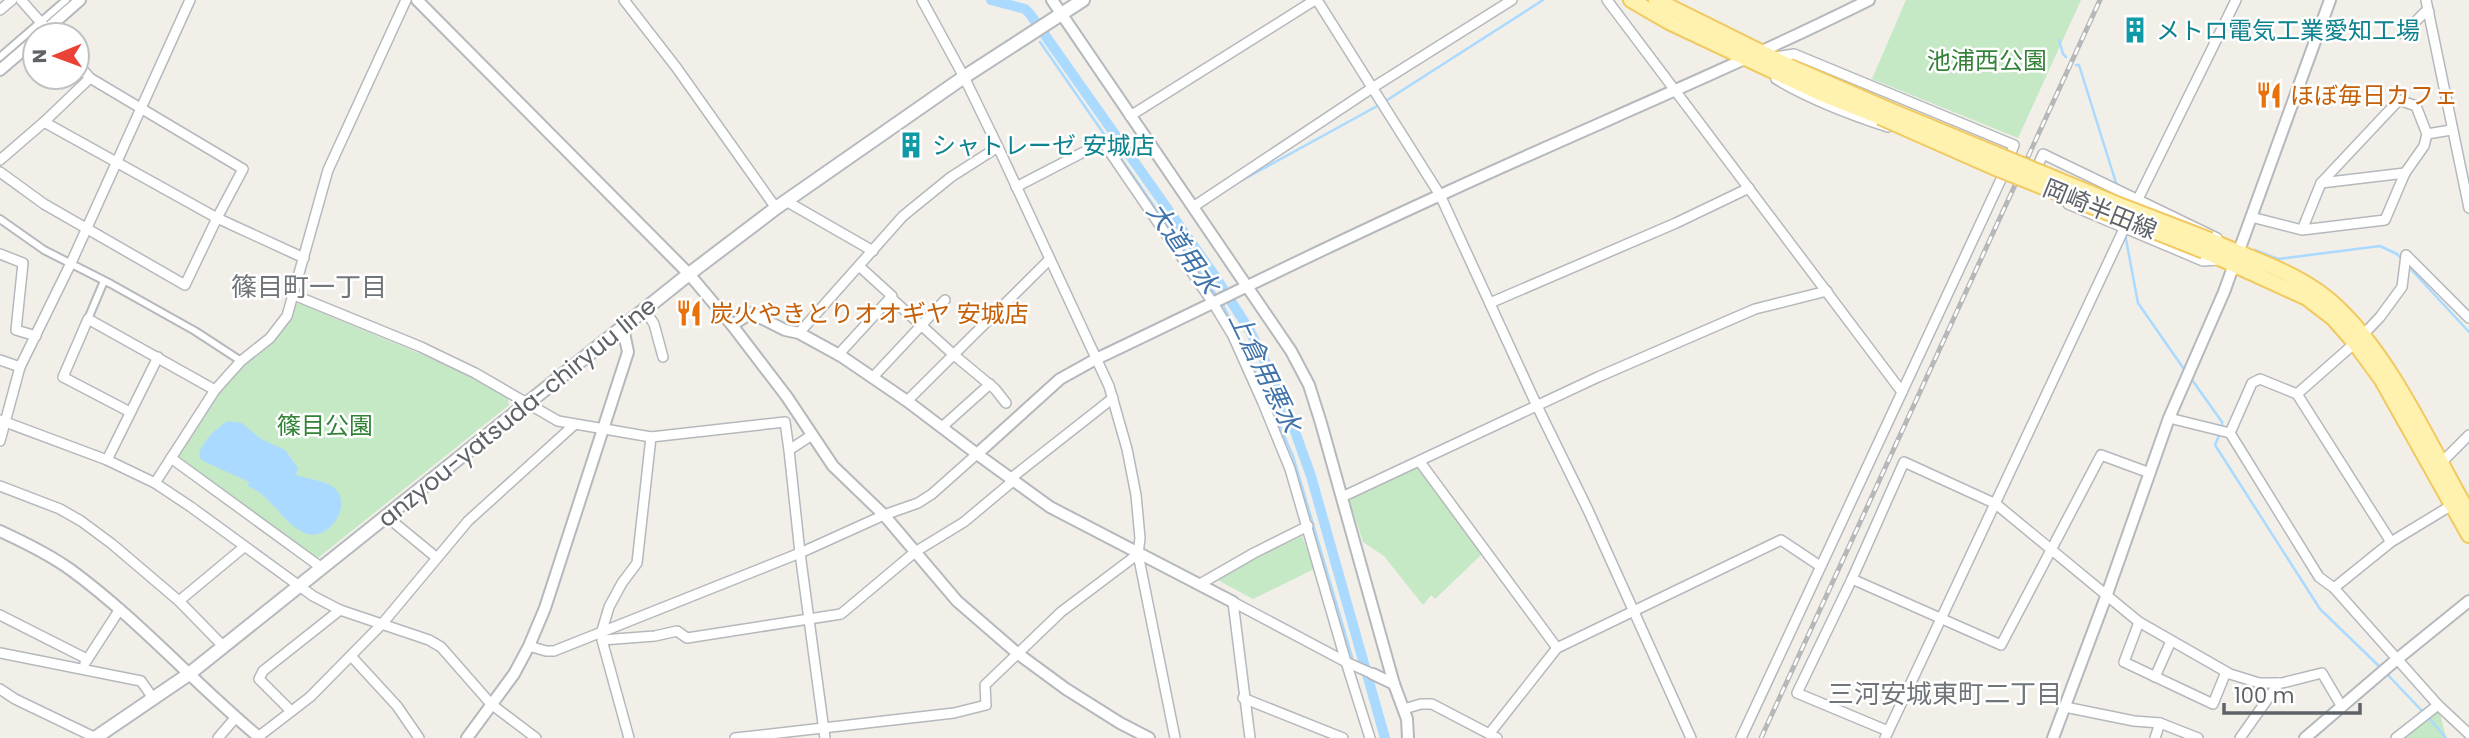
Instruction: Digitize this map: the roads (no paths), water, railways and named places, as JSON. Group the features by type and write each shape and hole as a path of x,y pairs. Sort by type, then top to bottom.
{"main road":[{"name":"anzyou-yatsuda-chiryuu line","path":"95,738 224,647 689,274 781,204 1029,33 1083,0"},
{"name":"岡崎半田線","path":"1631,0 1669,22 1771,62 1822,94 1883,113 1998,169 2231,257 2284,271 2311,287 2337,306 2359,340 2469,535"},
{"name":"岡崎半田線","path":"1656,0 1754,55"},
{"name":"岡崎半田線","path":"2359,340 2391,375 2469,514"}],"street":[{"path":"0,10 12,0"},
{"path":"21,0 38,21"},
{"path":"51,21 66,0"},
{"path":"56,21 80,0"},
{"path":"0,441 2,421 19,367 87,229 190,0"},
{"path":"155,484 215,390 241,361 270,338 287,316 328,170 405,0"},
{"path":"417,0 689,274 787,397 832,466 884,515 957,601 1017,653 1088,702 1149,738"},
{"path":"624,0 781,204 873,251"},
{"path":"922,0 998,147 1113,398 1128,449 1136,495 1140,538 1138,554 1175,738"},
{"path":"1052,0 1292,351 1309,385 1394,684 1404,709 1408,738"},
{"path":"1130,116 1316,0 1440,195 1588,510 1691,738"},
{"path":"1193,207 1372,88 1512,0"},
{"path":"1607,0 1902,392"},
{"path":"530,646 554,651 601,636 918,503 1060,379 1096,359 1440,195 1754,55 1845,6 1869,0"},
{"path":"2236,0 2138,199 1997,504 1939,619 1887,735 1797,693 1852,579 1903,462 1997,504 2139,622 2225,672 2259,683 2279,683 2322,673 2342,707"},
{"path":"2053,738 2169,418 2220,303 2231,257 2251,217 2330,0"},
{"path":"2426,0 2469,208"},
{"path":"2403,34 2425,12 2429,12"},
{"path":"0,57 21,44"},
{"path":"0,70 21,52"},
{"path":"1741,738 2003,175 2014,145 1794,54 1771,62 1772,77 1801,94 1832,108 1896,129 2003,175"},
{"path":"0,172 44,204 184,285 243,169 91,79"},
{"path":"0,160 76,91"},
{"path":"2251,217 2302,230 2385,220 2404,173 2424,146 2427,134 2416,106 2399,100 2321,183 2302,230"},
{"path":"44,122 217,218 304,258"},
{"path":"2427,134 2451,130"},
{"path":"1016,187 1103,142 1215,303 1233,336 1290,469 1370,738"},
{"path":"799,333 903,216 951,177 998,147"},
{"path":"2043,154 2213,234 2231,257 2203,261 2028,188 2043,154"},
{"path":"2321,183 2404,173"},
{"path":"1490,303 1676,223 1749,188"},
{"path":"0,219 44,250 195,331 241,361"},
{"path":"0,254 23,263 16,330 36,336"},
{"path":"2297,394 2359,340 2380,317 2402,287 2406,255 2469,318"},
{"path":"908,401 1050,259"},
{"path":"859,266 954,355 990,384 1006,403"},
{"path":"104,281 63,377 130,412"},
{"path":"1342,497 1755,309 1827,291"},
{"path":"293,295 421,347 475,373 558,421 651,437 785,422 824,733"},
{"path":"838,355 890,297"},
{"path":"873,377 944,300"},
{"path":"645,310 654,324 663,357"},
{"path":"732,325 751,313 785,330 799,333 908,401 1050,507 1346,662 1394,684"},
{"path":"88,319 215,390"},
{"path":"467,738 514,674 530,646 545,608 628,352 629,346 623,328"},
{"path":"107,460 158,358"},
{"path":"0,360 19,367"},
{"path":"2230,433 2252,383 2260,379 2297,394 2391,542"},
{"path":"942,427 990,384"},
{"path":"601,636 655,636 677,631 687,638 841,614 915,552 964,522 1113,398"},
{"path":"2169,418 2230,433 2319,576 2334,589 2438,705 2469,734"},
{"path":"2,421 107,460 155,484 313,596 340,610 429,640 441,647 491,704 536,738"},
{"path":"0,531 68,568 120,609 259,737 310,697 382,624 468,521 574,425"},
{"path":"789,450 812,435"},
{"path":"2440,464 2469,435"},
{"path":"629,738 601,636 609,607 621,583 637,563 651,437"},
{"path":"1852,579 2001,645 2101,455 2150,473"},
{"path":"171,458 322,568"},
{"path":"1420,462 1557,648"},
{"path":"0,486 60,509 81,521 178,601 224,647"},
{"path":"2334,589 2391,542 2452,505"},
{"path":"386,516 437,558"},
{"path":"1200,584 1308,526"},
{"path":"1404,709 1432,704 1494,736 1557,648 1781,540 1820,566"},
{"path":"178,601 244,547"},
{"path":"735,738 824,733 954,713 986,705 985,685 1017,653 1060,612 1138,554"},
{"path":"2305,738 2469,601"},
{"path":"1233,602 1250,738"},
{"path":"85,663 120,609"},
{"path":"290,711 258,679 263,671 340,610"},
{"path":"0,615 85,663"},
{"path":"2139,622 2124,662 2213,704 2225,672"},
{"path":"2155,677 2171,641"},
{"path":"0,653 85,663 141,681 153,698"},
{"path":"351,656 397,706 419,738"},
{"path":"2241,738 2279,683"},
{"path":"0,689 95,738"},
{"path":"1244,698 1343,738"},
{"path":"2396,738 2438,705"},
{"path":"2065,707 2134,721 2160,723 2198,738"},
{"path":"218,738 236,717"},
{"path":"2155,738 2160,723"}],"water":[{"path":"228,421 242,423 261,439 285,450 298,468 296,475 333,487 341,502 332,526 317,534 300,530 285,519 265,497 248,486 249,482 201,460 199,453 204,443"}],"waterway":[{"name":"上倉用悪水","path":"991,0 1025,9 1030,14 1215,276 1250,331 1283,398 1311,476 1385,738"},
{"path":"1384,102 1543,0"},
{"path":"2059,40 2066,57"},
{"name":"大道用水","path":"1040,42 1218,298"},
{"path":"2076,65 2079,65 2117,186"},
{"path":"1237,183 1379,105"},
{"path":"2125,234 2138,303 2186,372"},
{"path":"2255,250 2278,259 2380,246 2403,260"},
{"path":"2407,265 2469,332"},
{"name":"大道用水","path":"1222,303 1293,456 1354,664"},
{"path":"2190,377 2222,422 2222,427"},
{"path":"2220,433 2215,445 2320,609 2382,669"},
{"path":"2387,674 2423,712"},
{"path":"2428,717 2446,738"}],"railway":[{"path":"1761,738 2100,0"}],"place":[{"name":"メトロ電気工業愛知工場","path":"2135,30"},
{"name":"ほぼ毎日カフェ","path":"2269,95"},
{"name":"シャトレーゼ 安城店","path":"911,145"},
{"name":"炭火やきとりオオギヤ 安城店","path":"689,313"}],"district":[{"name":"篠目町一丁目","path":"309,287"},
{"name":"三河安城東町二丁目","path":"1945,694"}],"park label":[{"name":"池浦西公園","path":"1987,60"},
{"name":"篠目公園","path":"325,425"}]}
